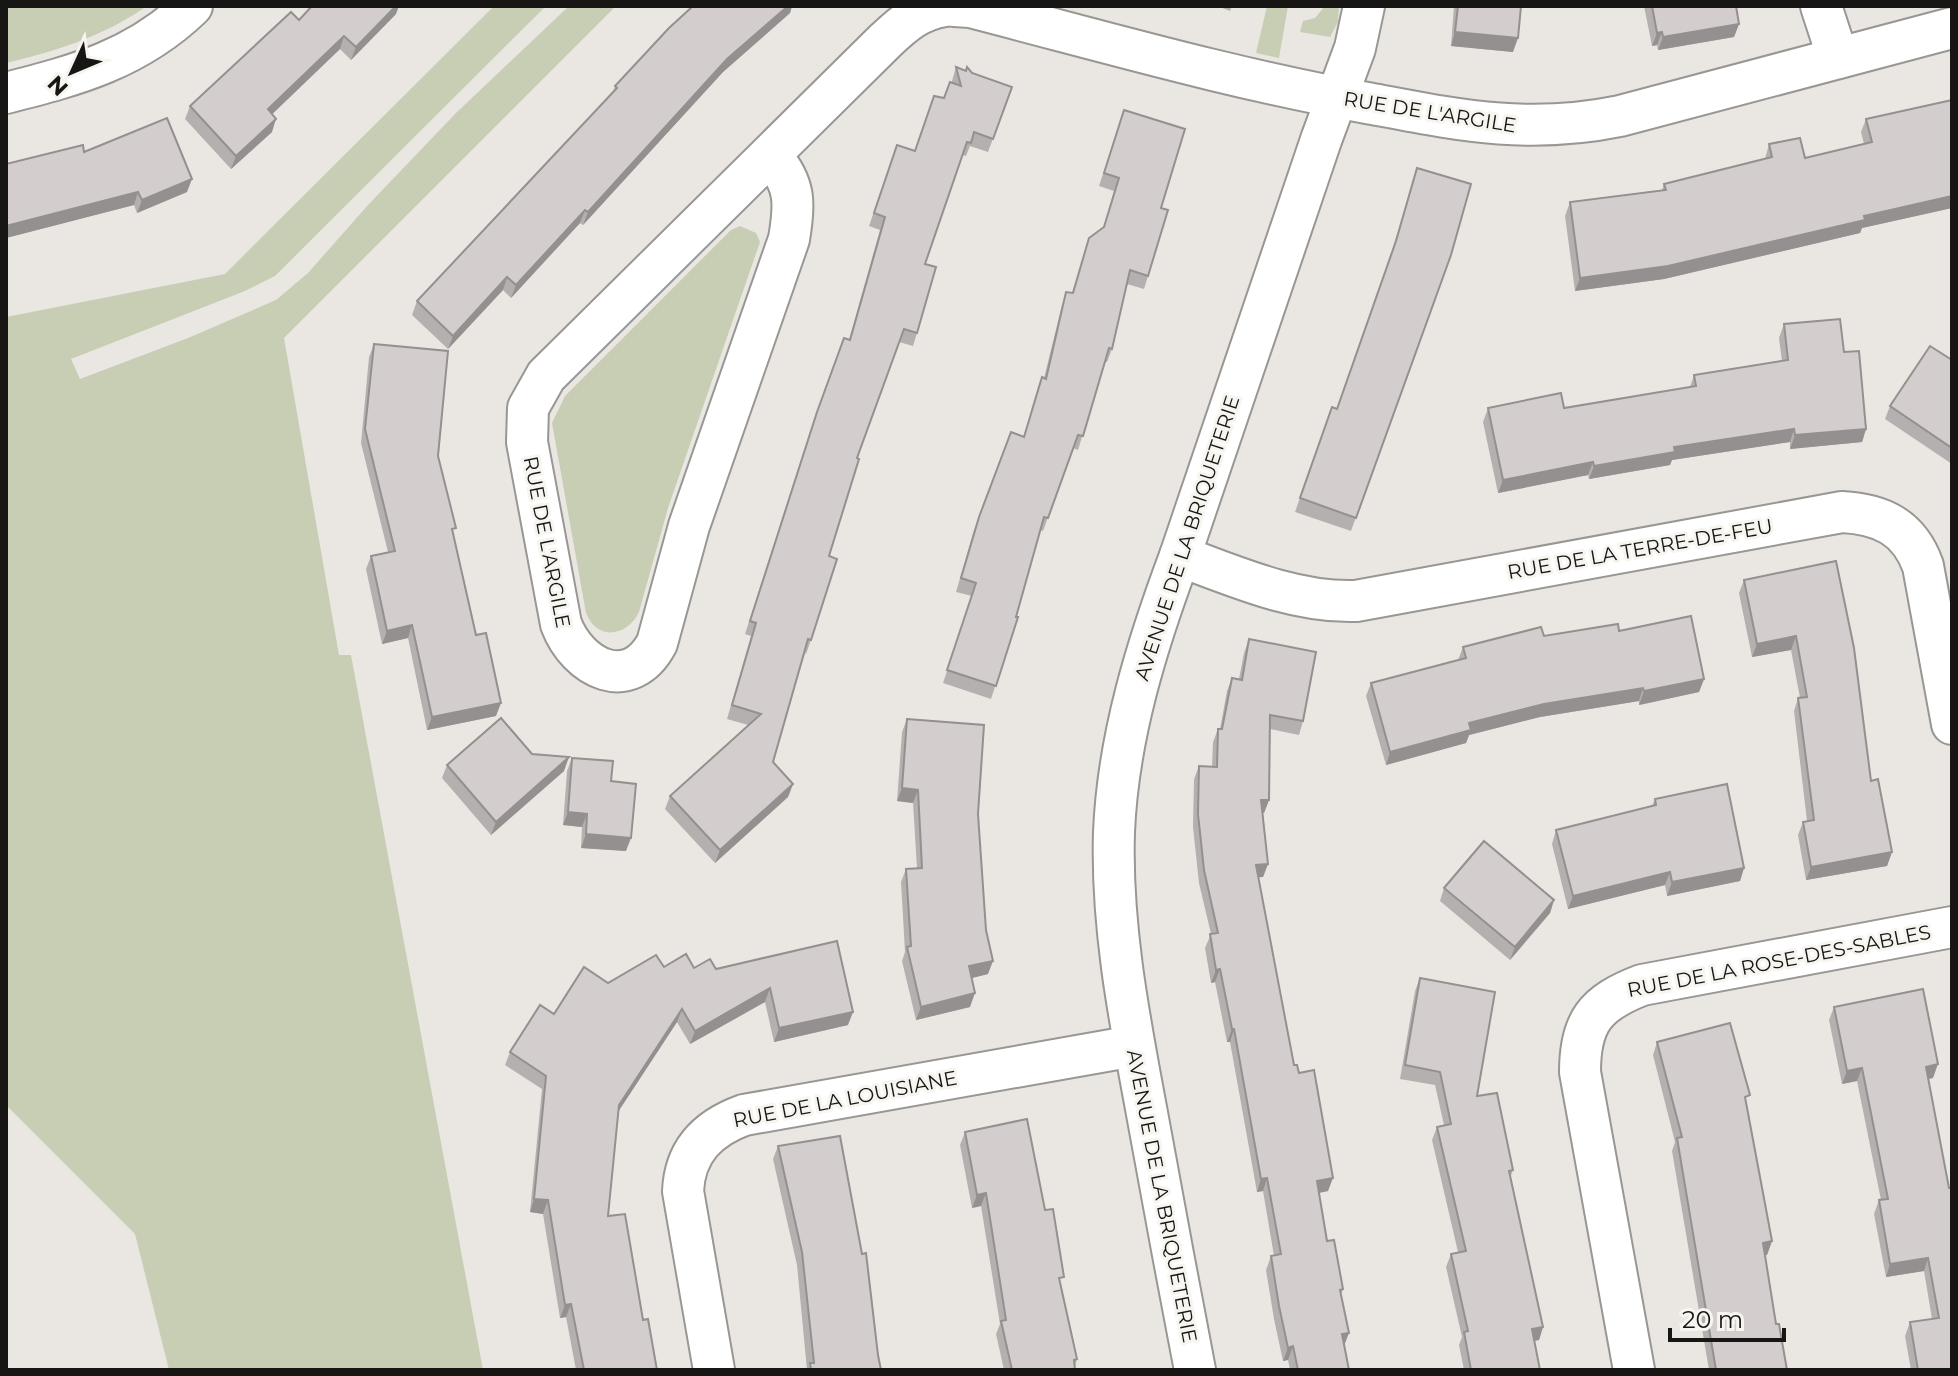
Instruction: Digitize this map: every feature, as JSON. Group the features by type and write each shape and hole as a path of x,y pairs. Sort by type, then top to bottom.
{"street":[{"path":"6,93 66,77 122,56 153,39 192,6"},
{"name":"RUE DE L'ARGILE","path":"771,156 789,179 793,195 789,239 689,526 657,643 651,654 630,668 615,671 598,668 572,648 561,624 527,442 528,408 546,376 906,21 926,9 945,6"},
{"name":"RUE DE L'ARGILE","path":"954,6 985,11 1256,82 1491,125 1557,126 1620,116 1952,28"},
{"name":"AVENUE DE LA BRIQUETERIE","path":"1195,1370 1134,1046 1115,908 1117,795 1122,755 1156,620 1355,48 1364,6"},
{"path":"1821,6 1838,58"},
{"name":"RUE DE LA TERRE-DE-FEU","path":"1180,556 1288,592 1336,602 1356,601 1842,512 1870,515 1892,525 1917,551 1923,566 1952,724"},
{"name":"RUE DE LA ROSE-DES-SABLES","path":"1634,1370 1580,1072 1580,1048 1586,1027 1599,1008 1618,994 1642,985 1952,927"},
{"name":"RUE DE LA LOUISIANE","path":"714,1370 683,1191 689,1160 711,1131 727,1121 754,1113 1134,1046"}],"green space":[{"path":"6,6 147,6 114,26 80,41 6,63"},
{"path":"494,6 546,6 275,276 245,291 71,359 80,379 276,300 308,273 456,113 569,6 616,6 284,338 339,655 351,655 483,1370 169,1370 135,1234 6,1105 6,317 225,274"},
{"path":"1267,6 1288,6 1279,58 1256,53"},
{"path":"1325,6 1339,6 1338,22 1330,37 1300,32 1303,21 1315,18"},
{"path":"740,226 756,233 760,242 668,508 639,612 620,631 604,632 591,622 586,613 552,423 565,396 731,230"}],"building":[{"path":"312,6 396,6 356,47 344,36 268,109 276,119 236,156 190,106 291,12 299,20"},
{"path":"693,6 788,6 727,59 588,212 585,210 516,285 507,277 453,336 417,301 617,88 615,86 669,28"},
{"path":"1458,6 1521,6 1518,38 1455,32"},
{"path":"1652,6 1736,6 1739,24 1663,37 1662,32 1657,33"},
{"path":"956,67 966,71 967,67 972,73 1012,87 993,139 974,132 971,143 967,142 925,264 936,267 917,333 904,329 857,458 829,556 837,559 811,640 808,639 773,762 793,784 720,850 670,796 761,714 732,705 756,623 750,621 817,412 844,338 850,340 885,217 874,213 897,145 915,151 934,96 944,98 950,82 961,86"},
{"path":"1952,100 1952,196 1864,216 1865,220 1668,266 1580,278 1570,202 1666,190 1664,184 1772,157 1769,144 1800,138 1805,158 1872,142 1866,119"},
{"path":"1124,110 1185,129 1161,208 1168,210 1148,276 1130,270 1112,349 1109,348 1083,436 1078,435 1048,518 1044,517 996,686 947,670 976,583 961,578 979,517 1011,432 1024,437 1042,377 1046,379 1066,292 1073,293 1089,238 1104,227 1119,178 1104,173"},
{"path":"167,118 192,179 142,200 138,192 6,226 6,164 83,145 84,152"},
{"path":"1417,168 1471,184 1451,255 1356,518 1300,498 1332,407 1337,409 1396,241"},
{"path":"1840,319 1844,352 1859,351 1866,429 1795,435 1794,429 1674,447 1675,452 1594,466 1593,462 1503,480 1488,408 1561,393 1564,408 1696,386 1694,375 1788,360 1784,324"},
{"path":"374,344 448,351 438,456 456,528 452,529 476,635 486,633 501,703 432,717 412,625 387,631 371,556 395,551 365,429"},
{"path":"1930,346 1952,360 1952,448 1890,406"},
{"path":"1836,561 1854,648 1871,781 1878,779 1892,852 1811,867 1803,822 1814,820 1798,698 1807,697 1796,636 1757,644 1744,580"},
{"path":"1691,616 1704,679 1644,691 1643,688 1544,704 1469,723 1471,730 1390,752 1371,683 1466,658 1463,647 1541,627 1544,636 1618,624 1619,631"},
{"path":"1249,639 1316,652 1303,721 1270,715 1269,800 1261,800 1268,864 1256,865 1294,1065 1297,1065 1299,1073 1314,1070 1333,1178 1317,1181 1327,1241 1334,1240 1343,1289 1340,1290 1349,1333 1342,1334 1349,1370 1298,1370 1293,1346 1288,1348 1271,1256 1281,1254 1267,1178 1261,1179 1234,1029 1220,969 1216,970 1210,934 1218,933 1204,870 1198,814 1199,766 1217,767 1218,729 1222,729 1232,678 1242,680"},
{"path":"501,718 532,754 569,757 496,822 447,765"},
{"path":"907,719 984,725 978,814 986,930 993,961 969,966 975,993 921,1007 907,947 911,946 906,869 922,868 918,790 902,788"},
{"path":"572,758 613,761 611,781 636,784 631,838 586,834 587,814 568,812"},
{"path":"1727,784 1744,868 1672,882 1670,872 1573,896 1556,830 1656,805 1655,799"},
{"path":"1484,841 1554,900 1515,947 1444,888"},
{"path":"837,941 853,1012 779,1028 770,988 695,1031 682,1009 619,1105 608,1216 625,1214 643,1320 648,1319 657,1370 584,1370 571,1304 565,1305 548,1200 534,1199 546,1076 510,1052 540,1005 554,1014 584,967 608,983 656,955 664,967 686,954 694,968 710,959 716,969"},
{"path":"1420,978 1495,992 1477,1096 1497,1093 1513,1170 1509,1171 1543,1327 1532,1329 1540,1370 1471,1370 1464,1332 1468,1331 1451,1254 1466,1251 1437,1127 1451,1124 1440,1072 1405,1065"},
{"path":"1923,989 1938,1064 1926,1067 1949,1188 1952,1188 1952,1370 1918,1370 1910,1322 1939,1318 1928,1258 1890,1264 1879,1200 1888,1199 1862,1068 1847,1071 1834,1007"},
{"path":"1730,1023 1750,1095 1745,1097 1772,1241 1763,1243 1787,1370 1716,1370 1677,1138 1682,1137 1657,1042"},
{"path":"1027,1119 1045,1210 1053,1209 1064,1277 1059,1278 1077,1359 1074,1360 1075,1370 1012,1370 1001,1321 1006,1320 986,1193 977,1195 965,1132"},
{"path":"840,1136 862,1254 866,1253 881,1370 811,1370 810,1363 814,1363 802,1252 778,1146"}]}
